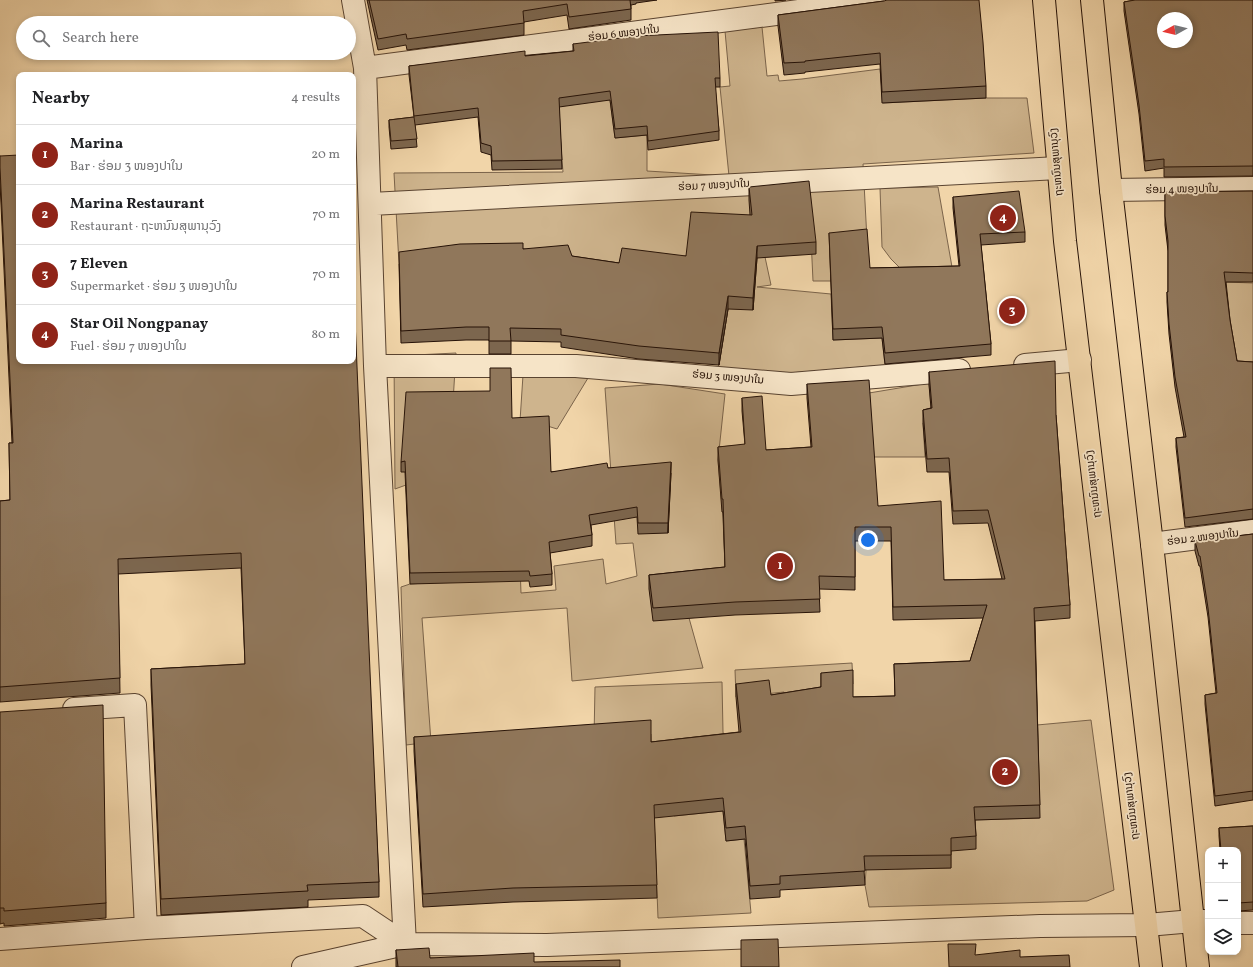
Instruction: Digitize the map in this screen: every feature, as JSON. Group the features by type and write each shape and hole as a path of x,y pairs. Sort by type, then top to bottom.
{"highway":[{"name":"ຖະຫນົນສຸພານຸວົງ","path":"1044,0 1065,241 1151,967"},
{"path":"1092,0 1111,190 1152,544 1201,921 1198,967"}],"street":[{"path":"352,0 355,16"},
{"name":"ຮ່ອມ 6 ໜອງປາໃນ","path":"365,68 882,0"},
{"path":"356,21 365,68 371,204 375,366 405,944"},
{"name":"ຮ່ອມ 7 ໜອງປາໃນ","path":"371,204 1058,168"},
{"name":"ຮ່ອມ 4 ໜອງປາໃນ","path":"1111,190 1253,188"},
{"path":"1009,366 1080,360"},
{"name":"ຮ່ອມ 3 ໜອງປາໃນ","path":"375,366 576,366 791,384 978,368"},
{"name":"ຮ່ອມ 2 ໜອງປາໃນ","path":"1152,544 1253,531"},
{"path":"58,711 135,704 146,928"},
{"path":"0,939 146,928 363,916 405,944"},
{"path":"303,967 405,944 547,945 1040,926 1147,925 1201,921"},
{"path":"1241,923 1253,923"}],"shaded area":[{"path":"762,27 767,76 778,75 779,81 880,69 883,103 986,98 1027,98 1034,153 863,164 867,240 842,281 813,281 811,238 762,243 771,285 757,287 831,294 833,340 882,338 885,365 790,373 718,370 728,309 686,267 619,276 399,264 394,173 563,172 557,99 610,100 615,138 647,135 647,171 729,176 720,87 730,86 725,31"},
{"path":"938,187 952,267 906,274 891,259 882,247 880,188"},
{"path":"1225,282 1253,283 1253,372 1237,371 1230,330"},
{"path":"456,353 453,402 467,472 406,485 395,489 394,356"},
{"path":"523,375 588,378 557,429 538,423 520,421"},
{"path":"929,383 932,421 923,423 925,457 873,457 869,393"},
{"path":"660,384 725,394 718,460 725,566 741,565 689,618 703,668 572,681 567,608 422,618 431,742 406,745 401,587 410,584 440,582 520,566 521,593 556,590 554,566 603,559 606,584 637,576 633,543 616,544 605,388"},
{"path":"852,663 853,684 821,686 821,700 787,705 784,692 736,697 735,670"},
{"path":"722,682 723,732 726,747 674,816 723,811 726,841 744,839 751,913 658,918 651,734 594,738 595,687"},
{"path":"1091,720 1114,890 1087,901 869,907 865,885 867,856 897,869 951,868 951,851 974,820 1039,818 1037,725"}],"building":[{"path":"369,0 630,0 631,9 569,17 567,4 523,11 524,23 407,39 406,34 378,39"},
{"path":"887,0 979,0 986,86 882,92 880,53 784,63 778,15"},
{"path":"1135,0 1253,0 1253,166 1164,167 1164,159 1145,161 1139,105 1124,2"},
{"path":"718,32 720,78 715,78 719,131 648,141 647,126 615,129 610,91 559,98 562,160 492,161 491,146 481,143 478,108 414,116 409,66 525,51 525,56 574,51 573,44 636,36"},
{"path":"414,117 417,139 391,141 389,120"},
{"path":"16,155 16,364 356,364 356,343 379,882 307,885 308,891 161,899 151,669 245,664 241,553 118,559 120,678 0,687 0,501 10,500 9,443 13,443 0,156"},
{"path":"809,181 816,242 757,246 753,298 728,296 719,353 639,346 561,335 561,329 510,328 511,341 489,341 489,327 401,331 399,252 460,244 523,243 523,249 568,245 572,256 619,263 622,248 686,256 691,212 752,215 749,187"},
{"path":"1019,191 1025,232 980,234 991,344 885,353 882,327 833,329 829,233 867,229 870,268 960,266 953,197"},
{"path":"1253,191 1253,273 1224,272 1237,361 1253,362 1253,509 1185,518 1176,438 1186,437 1175,377 1169,324 1167,292 1168,241 1165,216 1165,192"},
{"path":"1055,361 1056,415 1070,605 1034,608 1040,805 974,807 976,836 951,838 951,855 864,856 865,871 780,876 780,884 750,886 745,826 726,828 723,798 654,805 657,885 513,888 423,894 414,737 651,720 651,742 741,732 736,684 769,680 771,695 821,687 821,673 853,670 853,697 895,696 894,664 970,661 987,605 893,607 891,527 855,527 855,577 819,576 820,599 735,602 653,608 649,575 725,567 723,499 718,447 745,444 742,398 762,396 766,450 812,447 807,384 869,380 878,506 941,501 944,580 1005,579 988,510 953,511 949,458 927,459 923,410 932,408 929,372"},
{"path":"490,368 511,368 512,418 549,416 551,472 607,463 608,468 671,462 668,523 638,523 637,507 589,515 592,535 549,542 552,574 530,576 529,571 410,573 405,461 401,462 406,392 490,391"},
{"path":"1253,534 1253,791 1215,796 1205,695 1217,693 1208,608 1200,556 1195,541"},
{"path":"103,705 106,903 4,911 4,908 0,908 0,712"},
{"path":"1253,826 1253,902 1241,903 1241,847 1221,847 1219,828"},
{"path":"778,939 779,967 741,967 741,940"},
{"path":"948,944 976,944 975,955 1020,950 1020,957 1069,955 1070,967 949,967"},
{"path":"429,948 430,958 534,953 534,962 620,960 620,967 398,967 396,950"}],"place":[{"name":"Star Oil Nongpanay","path":"1003,218"},
{"name":"7 Eleven","path":"1012,311"},
{"name":"Marina","path":"780,566"},
{"name":"Marina Restaurant","path":"1005,772"}]}
